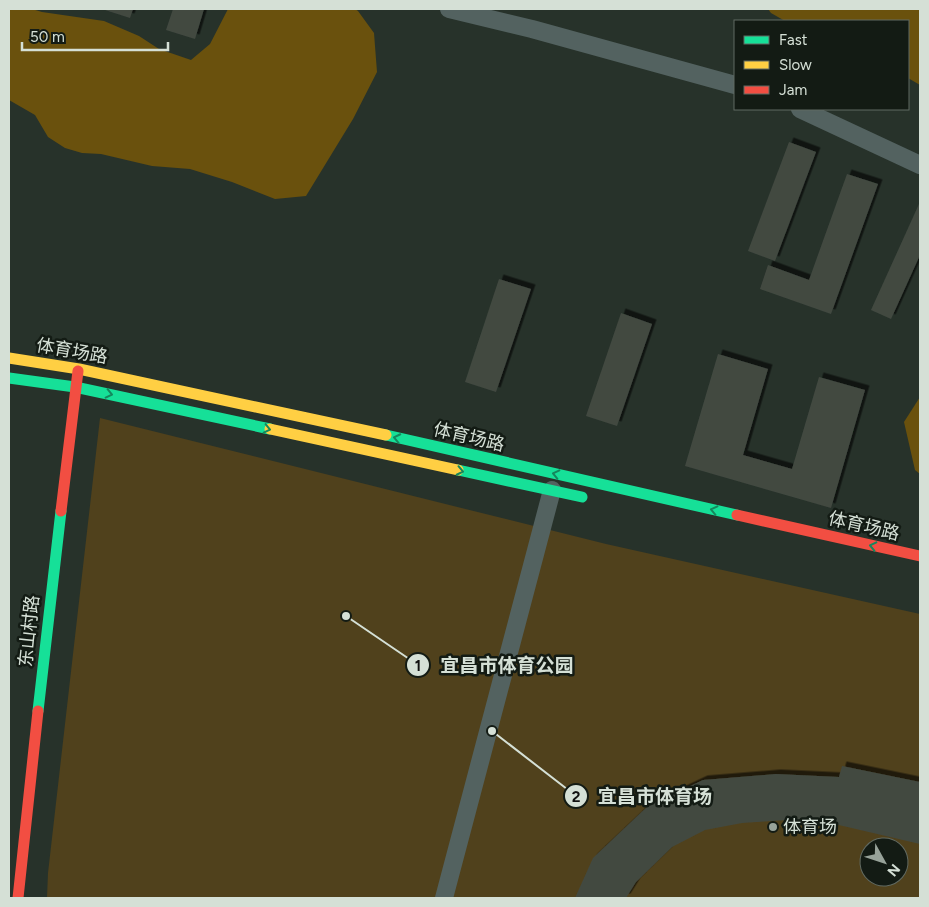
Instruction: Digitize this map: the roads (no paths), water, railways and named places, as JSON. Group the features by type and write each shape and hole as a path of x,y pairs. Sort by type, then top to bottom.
{"main road":[{"name":"体育场路","path":"9,358 79,369 407,440 920,556"},
{"name":"东山村路","path":"18,898 33,751 75,387 79,369"},
{"name":"体育场路","path":"9,378 75,387 593,499"}],"street":[{"path":"450,9 532,29 734,85"},
{"path":"802,110 920,165"},
{"path":"444,898 552,490"}],"place":[{"name":"宜昌市体育公园","path":"346,616"},
{"name":"宜昌市体育场","path":"492,731"},
{"name":"体育场","path":"773,827"}]}
